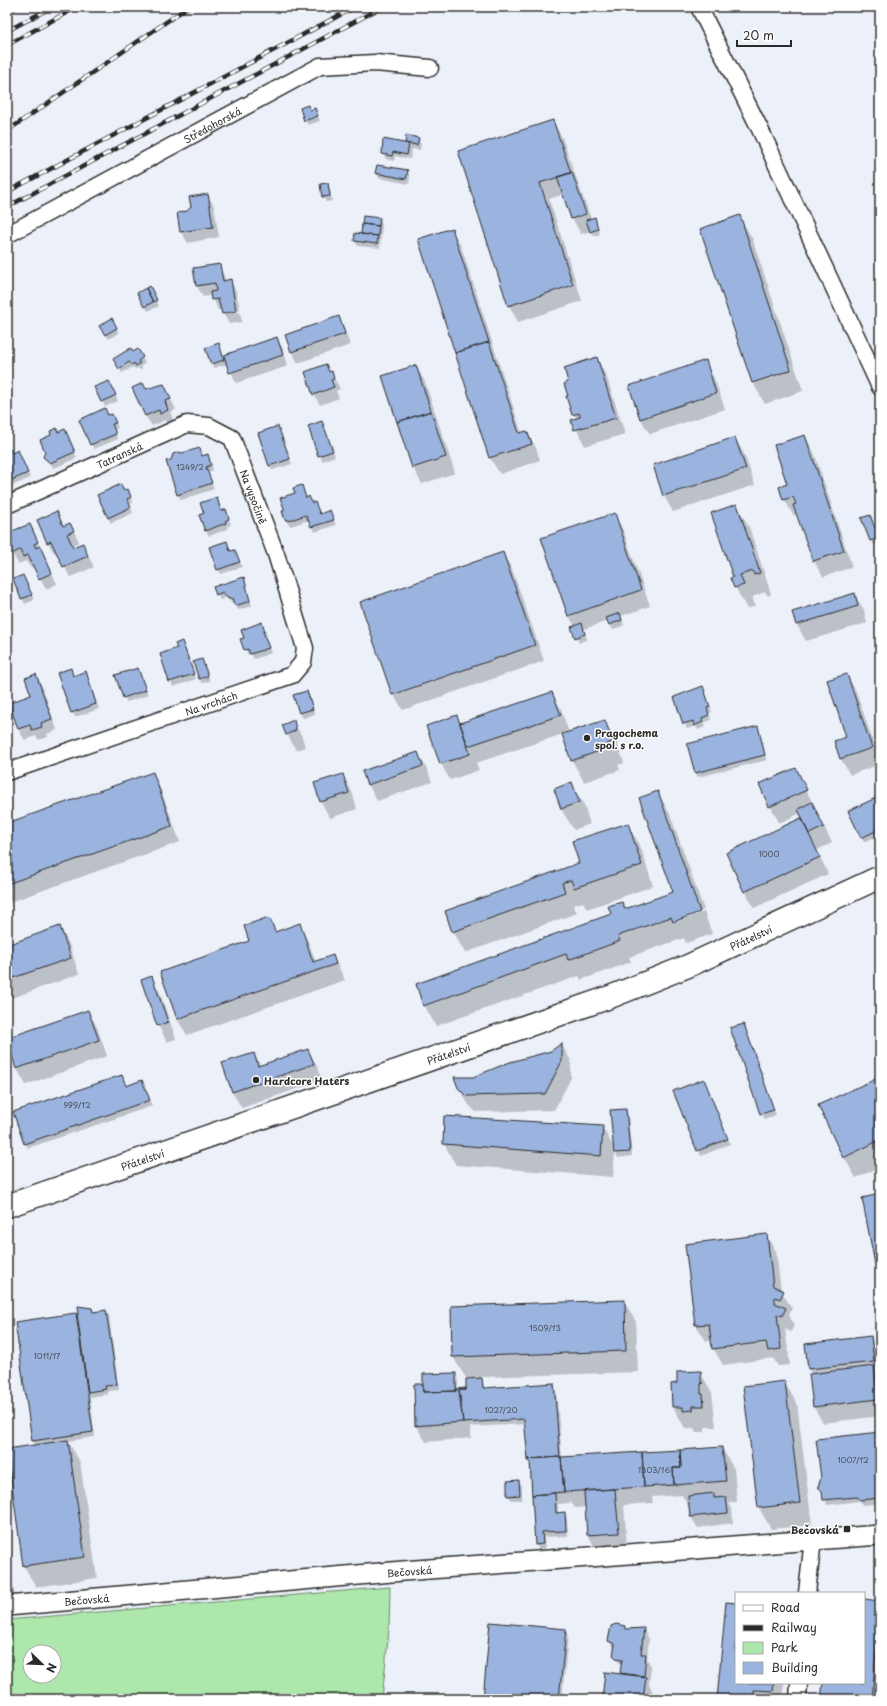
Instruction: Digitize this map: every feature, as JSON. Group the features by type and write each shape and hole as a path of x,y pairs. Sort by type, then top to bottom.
{"main road":[{"name":"Přátelství","path":"7,1206 610,997 688,966 880,877"}],"street":[{"path":"699,7 759,127 880,387"},
{"name":"Středohorská","path":"7,235 320,66 375,63 430,68"},
{"name":"Tatranská","path":"7,505 187,424 209,426 232,438"},
{"name":"Na vysočině","path":"232,438 276,554"},
{"name":"Na vrchách","path":"7,772 292,675 303,662 305,648 276,554"},
{"name":"Bečovská","path":"7,1606 403,1571 880,1535"},
{"path":"808,1592 812,1539"},
{"path":"798,1699 799,1684"}],"green space":[{"path":"390,1587 389,1629 382,1699 7,1699 7,1620"}],"building":[{"path":"308,105 310,110 315,108 318,116 304,121 300,108"},
{"path":"553,120 571,173 540,183 573,285 508,306 458,151"},
{"path":"406,135 419,138 417,145 405,143"},
{"path":"383,139 409,144 407,155 393,152 392,156 382,154"},
{"path":"377,165 408,170 406,179 375,173"},
{"path":"572,172 586,214 571,219 557,177"},
{"path":"328,183 330,196 322,197 320,184"},
{"path":"208,194 213,227 180,232 177,213 187,211 191,207 189,197"},
{"path":"740,215 791,370 752,383 700,229"},
{"path":"363,216 380,218 379,226 362,224"},
{"path":"595,217 598,229 590,232 586,220"},
{"path":"362,224 379,226 378,236 361,234"},
{"path":"452,228 489,342 455,353 418,239"},
{"path":"355,233 378,236 377,244 354,241"},
{"path":"220,264 223,281 231,279 236,311 222,314 218,299 211,300 210,292 216,291 215,283 196,286 193,268"},
{"path":"150,286 157,300 153,302 146,288"},
{"path":"146,288 153,302 144,307 137,293"},
{"path":"339,316 345,334 291,352 285,335"},
{"path":"112,318 117,328 105,335 99,326"},
{"path":"277,337 283,355 229,373 224,355"},
{"path":"489,342 519,433 527,431 532,444 489,458 455,353"},
{"path":"219,343 224,360 211,364 205,348"},
{"path":"131,348 133,352 138,349 143,357 138,361 140,363 136,366 134,363 132,365 129,362 119,369 113,359"},
{"path":"597,357 616,418 574,430 571,420 580,417 579,413 572,415 566,396 568,396 564,384 568,382 564,368"},
{"path":"706,360 716,393 640,419 629,386"},
{"path":"326,364 329,372 332,371 334,379 331,380 334,387 313,395 305,372"},
{"path":"416,365 431,411 397,422 382,376"},
{"path":"109,381 116,395 101,402 94,387"},
{"path":"143,383 146,389 164,384 171,399 165,401 168,410 160,414 159,410 145,416 132,388"},
{"path":"105,408 108,415 112,414 116,423 112,424 116,434 90,445 79,420"},
{"path":"431,411 446,457 412,468 397,422"},
{"path":"322,421 333,451 318,456 308,426"},
{"path":"278,426 290,459 269,466 258,433"},
{"path":"57,428 58,432 65,429 75,452 50,463 43,457 45,452 40,440 51,435 50,431"},
{"path":"805,435 844,551 813,561 793,505 796,504 793,497 783,500 779,487 787,484 774,445"},
{"path":"735,437 746,469 663,496 653,465"},
{"path":"200,448 202,456 208,454 211,465 206,467 212,483 177,495 166,461 171,460 173,454"},
{"path":"10,449 12,453 18,450 28,473 7,482 7,450"},
{"path":"121,484 123,490 128,489 131,497 127,499 131,507 108,518 97,495"},
{"path":"302,485 306,498 309,496 312,503 315,502 320,514 330,510 334,520 311,527 306,515 288,521 287,519 285,520 282,511 284,511 284,508 280,498 295,493 293,488"},
{"path":"217,497 220,508 222,511 226,509 229,519 225,521 226,523 205,531 199,515 204,513 200,503"},
{"path":"737,504 760,573 754,575 753,571 740,575 744,585 734,588 730,578 733,577 711,513"},
{"path":"57,511 63,526 70,523 74,531 67,534 73,547 83,543 88,556 63,567 51,541 47,543 37,520"},
{"path":"615,513 641,590 568,616 541,538"},
{"path":"870,515 879,538 870,541 861,518"},
{"path":"30,524 38,542 34,544 36,548 40,546 52,573 39,579 28,555 23,557 20,550 11,554 7,544 7,533"},
{"path":"227,541 230,551 235,550 240,562 217,570 209,547"},
{"path":"503,552 535,645 392,695 360,602"},
{"path":"23,575 32,595 21,599 13,579"},
{"path":"244,577 250,601 235,606 232,598 228,599 223,592 216,595 213,587"},
{"path":"855,593 858,606 796,625 792,612"},
{"path":"620,613 622,620 609,625 606,618"},
{"path":"262,622 265,631 263,631 269,648 250,654 248,649 244,650 240,639 244,638 241,630"},
{"path":"582,623 585,634 575,638 571,627"},
{"path":"182,641 194,674 169,682 160,654 177,648 175,644"},
{"path":"202,659 208,676 199,679 193,662"},
{"path":"71,668 73,676 86,671 96,704 71,713 57,673"},
{"path":"138,668 146,690 123,698 115,675"},
{"path":"36,674 52,719 41,723 42,727 32,730 30,725 18,729 9,703 31,695 25,678"},
{"path":"847,674 872,748 840,759 834,741 846,737 827,680"},
{"path":"703,686 710,707 707,708 709,715 702,718 703,722 694,726 693,721 683,724 674,697"},
{"path":"307,691 313,709 299,713 293,695"},
{"path":"552,692 561,715 468,746 460,723"},
{"path":"457,715 470,754 440,764 426,726"},
{"path":"294,720 296,730 286,735 282,725"},
{"name":"Pragochema spol. s r.o.","path":"605,720 613,742 606,744 608,748 571,761 562,734"},
{"path":"758,726 765,755 695,773 687,744"},
{"path":"418,752 423,766 367,785 362,771"},
{"path":"796,768 807,790 769,807 759,784"},
{"path":"153,772 172,826 7,884 7,823"},
{"path":"343,774 349,793 320,802 314,783"},
{"path":"572,782 579,802 561,809 554,789"},
{"path":"658,791 700,912 673,922 671,917 618,936 620,941 568,960 566,954 423,1006 416,984 611,914 608,906 622,902 625,909 673,892 639,798"},
{"path":"880,796 880,829 861,838 848,811"},
{"path":"812,802 824,827 809,834 798,809"},
{"path":"801,818 820,857 744,892 726,853"},
{"path":"628,823 642,865 574,888 571,880 562,883 565,892 452,932 445,911 579,863 572,841"},
{"path":"266,918 271,920 275,932 300,923 313,962 333,955 336,964 177,1019 160,972 249,941 244,926"},
{"path":"60,926 71,958 7,980 7,945"},
{"path":"152,976 168,1022 157,1026 141,980"},
{"path":"88,1010 99,1040 16,1069 7,1038"},
{"path":"744,1024 774,1110 760,1114 730,1028"},
{"path":"562,1043 562,1061 545,1094 466,1096 458,1088 454,1077 473,1077 510,1062 551,1051"},
{"path":"308,1049 314,1064 232,1092 222,1063 254,1053 258,1066"},
{"path":"122,1075 126,1086 142,1080 150,1100 24,1144 13,1112"},
{"path":"880,1077 880,1140 843,1158 818,1105"},
{"path":"704,1079 728,1139 697,1151 673,1091"},
{"path":"626,1109 630,1152 614,1153 610,1110"},
{"path":"444,1116 603,1126 601,1156 443,1144"},
{"path":"880,1194 880,1279 878,1279 862,1198"},
{"path":"767,1234 773,1286 784,1291 780,1299 775,1297 775,1303 786,1308 782,1316 777,1314 781,1349 768,1351 766,1342 712,1349 709,1324 695,1325 685,1244"},
{"path":"625,1300 626,1351 452,1357 451,1306"},
{"path":"78,1306 92,1308 93,1312 106,1310 117,1385 105,1386 106,1389 88,1392 77,1314 79,1314"},
{"path":"76,1313 93,1432 32,1441 15,1322"},
{"path":"871,1336 874,1362 808,1369 805,1344"},
{"path":"874,1366 878,1399 813,1407 809,1374"},
{"path":"701,1371 701,1383 703,1383 701,1384 701,1394 703,1394 704,1406 693,1406 693,1410 683,1411 683,1407 672,1407 671,1384 677,1383 677,1372"},
{"path":"456,1373 456,1391 423,1392 423,1374"},
{"path":"482,1378 483,1388 554,1383 560,1457 528,1459 524,1419 463,1423 459,1390 466,1390 466,1379"},
{"path":"785,1381 800,1503 758,1508 743,1386"},
{"path":"414,1384 422,1384 423,1392 456,1391 456,1389 466,1388 466,1390 459,1390 463,1422 415,1426"},
{"path":"880,1432 880,1498 861,1500 857,1497 823,1500 822,1491 818,1487 821,1478 816,1439"},
{"path":"68,1440 85,1557 23,1566 7,1449"},
{"path":"722,1447 726,1481 674,1485 673,1468 681,1468 680,1450"},
{"path":"680,1450 681,1468 673,1468 674,1485 644,1487 642,1452"},
{"path":"642,1452 644,1487 564,1492 561,1457"},
{"path":"561,1457 564,1492 532,1495 530,1461 528,1461 528,1459"},
{"path":"519,1480 520,1495 507,1496 507,1481"},
{"path":"615,1489 619,1533 587,1535 584,1491"},
{"path":"555,1493 556,1513 565,1512 566,1531 542,1532 543,1544 535,1545 532,1495"},
{"path":"714,1493 714,1498 726,1497 728,1513 690,1517 688,1496"},
{"path":"865,1599 880,1601 872,1699 821,1699 823,1684 865,1684"},
{"path":"726,1602 735,1603 735,1684 774,1684 773,1691 754,1690 754,1699 717,1699"},
{"path":"490,1622 566,1629 559,1699 483,1699"},
{"path":"616,1624 625,1626 626,1629 644,1628 641,1654 646,1654 644,1676 620,1673 622,1659 616,1658 613,1655 615,1644 608,1641 611,1626"},
{"path":"605,1672 646,1677 643,1699 602,1699"}],"railway":[{"path":"7,12 16,7"},
{"path":"7,31 52,7"},
{"path":"7,45 77,7"},
{"path":"7,131 188,7"},
{"path":"7,192 355,7"},
{"path":"7,207 382,7"}],"place":[{"name":"Pragochema spol. s r.o.","path":"587,738"},
{"name":"Hardcore Haters","path":"256,1080"},
{"name":"Bečovská","path":"847,1529"}]}
